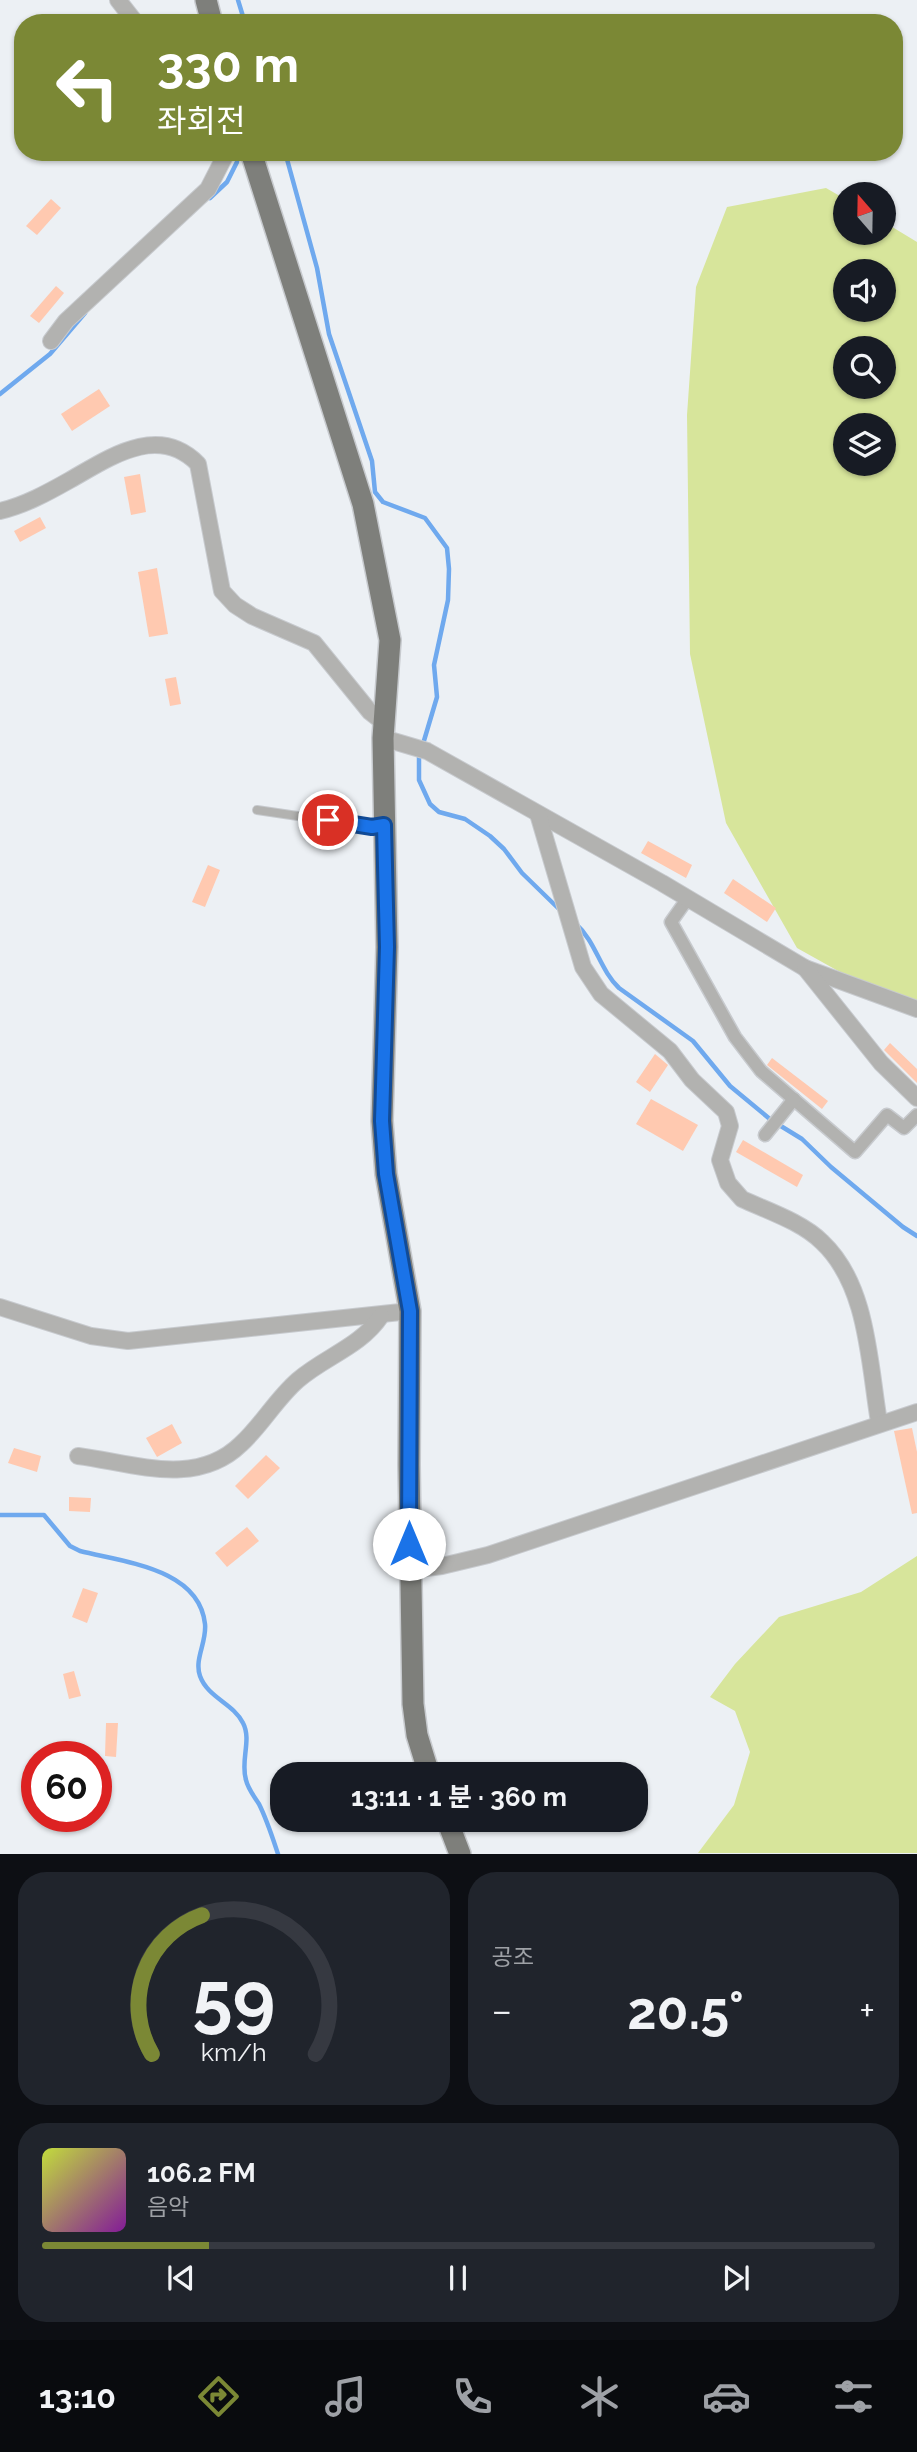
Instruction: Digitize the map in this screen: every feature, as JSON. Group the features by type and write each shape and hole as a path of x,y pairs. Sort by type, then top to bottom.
{"main road":[{"path":"254,161 369,527 390,640 383,730 387,947 382,1121 386,1174 410,1311 410,1570 414,1704 417,1735 425,1762"},
{"path":"452,1832 460,1853"}],"street":[{"path":"118,0 129,14"},
{"path":"51,341 66,321 208,189 222,161"},
{"path":"0,511 18,507 43,495 118,451 140,447 176,447 198,464 222,591 252,617 314,643 383,730 426,751 688,898 805,968 917,1009"},
{"path":"538,814 583,967 592,982 601,994 670,1051 692,1080 726,1112 730,1126 720,1160 734,1192 742,1199 806,1230 822,1241 846,1271 859,1308 879,1422"},
{"path":"688,898 671,922 735,1037 761,1071 855,1152 887,1115 904,1128 917,1115"},
{"path":"805,968 881,1063 917,1098"},
{"path":"767,1132 794,1099"},
{"path":"0,1307 91,1336 128,1341 410,1311"},
{"path":"78,1456 156,1470 190,1470 221,1460 242,1444 275,1403 299,1380 371,1332 382,1316"},
{"path":"410,1570 442,1566 488,1555 879,1422 917,1412"}],"lane":[{"path":"257,810 372,827 384,825"}],"green space":[{"path":"826,188 833,192 833,245 896,245 896,229 917,242 917,1015 797,948 726,823 690,654 687,415 696,287 727,207"},
{"path":"917,1556 917,1853 698,1853 734,1805 750,1752 735,1711 710,1697 735,1664 779,1617 861,1592"}],"building":[{"path":"51,199 61,208 37,235 26,226"},
{"path":"56,286 64,293 39,323 30,316"},
{"path":"99,389 110,406 72,431 61,414"},
{"path":"140,474 146,512 131,515 124,477"},
{"path":"40,517 46,528 20,542 14,531"},
{"path":"157,568 168,634 149,637 138,572"},
{"path":"176,677 181,704 170,706 165,679"},
{"path":"648,841 692,865 686,878 641,853"},
{"path":"208,865 220,870 205,907 192,902"},
{"path":"733,879 776,908 767,922 724,893"},
{"path":"890,1043 917,1069 917,1083 884,1050"},
{"path":"655,1054 668,1065 650,1092 636,1082"},
{"path":"772,1058 828,1101 822,1109 767,1065"},
{"path":"651,1099 698,1125 683,1151 636,1124"},
{"path":"743,1140 803,1175 797,1187 736,1152"},
{"path":"172,1424 182,1443 157,1457 146,1438"},
{"path":"912,1428 917,1452 917,1513 912,1514 894,1431"},
{"path":"14,1448 41,1456 37,1472 8,1463"},
{"path":"266,1455 280,1468 248,1499 235,1486"},
{"path":"69,1497 91,1498 90,1512 69,1511"},
{"path":"247,1527 259,1541 227,1567 215,1553"},
{"path":"83,1588 98,1593 87,1623 72,1617"},
{"path":"74,1671 81,1696 69,1699 63,1674"},
{"path":"106,1723 118,1723 116,1757 112,1757 112,1741 105,1741"}],"waterway":[{"path":"238,0 242,14"},
{"path":"287,161 317,268 329,334 372,461 375,492 383,502 425,518 447,548 448,600 434,665 437,697 423,744"},
{"path":"210,198 227,182 237,162"},
{"path":"0,394 50,354 85,313"},
{"path":"419,755 419,780 430,804 439,812 465,819 490,836 522,873 559,909"},
{"path":"576,924 619,988 693,1041 730,1086 771,1120 802,1139 831,1167 917,1236"},
{"path":"0,1515 44,1515 70,1546 156,1571 174,1579 189,1591 200,1605 205,1624 199,1663 200,1676 209,1690 233,1710 243,1723 246,1736 246,1780 259,1804 278,1854"}],"route":[{"path":"328,820 372,827 384,825 387,947 382,1121 386,1174 410,1311 409,1544"}]}
